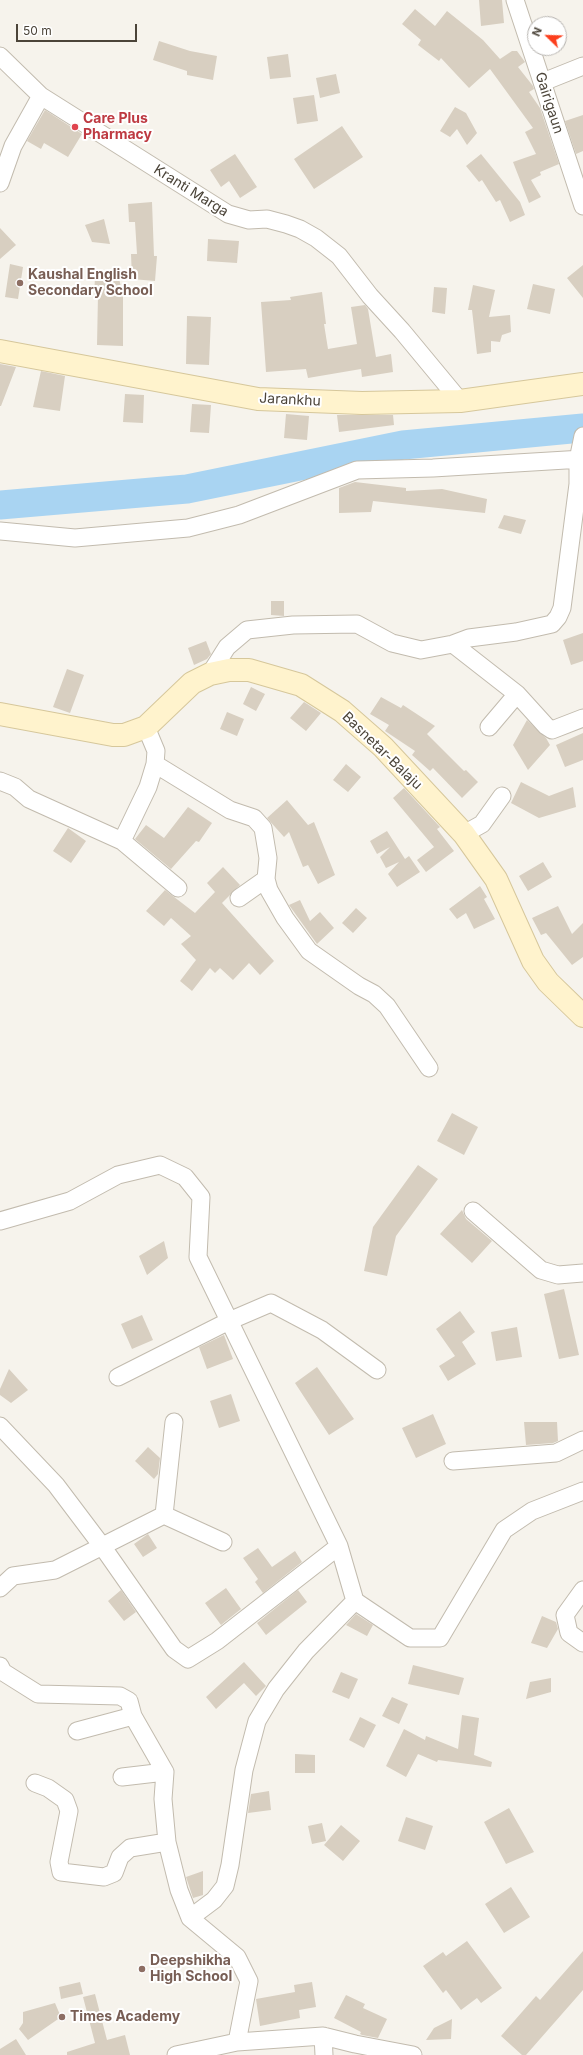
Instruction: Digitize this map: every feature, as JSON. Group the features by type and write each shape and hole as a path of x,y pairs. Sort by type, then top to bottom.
{"street":[{"name":"Gairigaun","path":"515,0 583,206"},
{"name":"Kranti Marga","path":"0,56 42,96 228,214 248,220 267,219 286,224 300,229 316,238 339,256 370,296 402,331 460,401"},
{"path":"543,82 583,66"},
{"path":"0,183 13,146 42,96"},
{"name":"Jarankhu","path":"0,351 258,399 362,403 460,401 583,384"},
{"path":"0,531 75,538 188,528 238,515 357,470 581,450 574,522 562,608 558,618 552,624 469,638 453,644 421,650 392,643 357,624 293,625 247,630 227,647 210,674"},
{"path":"453,644 517,694 546,726 552,730 583,718"},
{"name":"Basnetar-Balaju","path":"0,714 113,735 124,735 146,727 192,683 210,674 229,670 249,670 301,685 342,711 383,747 464,834 496,879 532,961 548,982 583,1016"},
{"path":"489,727 517,694"},
{"path":"122,841 148,787 155,764 156,751 146,727"},
{"path":"155,764 230,810 254,818 263,828 268,858 266,879 269,890 285,918 309,951 358,986 374,994 387,1006 429,1068"},
{"path":"0,781 15,787 29,799 122,841 178,888"},
{"path":"464,834 482,824 502,796"},
{"path":"239,898 266,879"},
{"path":"0,1221 70,1201 118,1175 160,1165 184,1177 201,1197 198,1257 339,1546 355,1601 410,1638 440,1638 504,1530 532,1511 583,1490"},
{"path":"473,1211 541,1270 558,1275 583,1273"},
{"path":"118,1377 229,1321 271,1303 322,1330 378,1370"},
{"path":"164,1515 174,1422"},
{"path":"0,1426 56,1485 102,1546 174,1649 188,1659 217,1641 339,1546"},
{"path":"453,1461 556,1452 583,1440"},
{"path":"164,1515 223,1542"},
{"path":"0,1588 13,1576 55,1570 164,1515"},
{"path":"583,1590 565,1615 569,1633 583,1644"},
{"path":"190,1918 214,1900 225,1886 230,1865 244,1770 257,1721 276,1689 306,1651 355,1601"},
{"path":"0,1666 3,1672 38,1694 120,1696 128,1701 133,1716 165,1772 163,1799 167,1842 179,1890 190,1918 237,1958 249,1981 237,2042"},
{"path":"77,1732 133,1716"},
{"path":"122,1777 165,1772"},
{"path":"35,1783 48,1788 65,1800 69,1811 59,1862 61,1872 104,1877 114,1873 120,1857 130,1848 167,1842"},
{"path":"324,2036 324,2055"},
{"path":"176,2055 237,2042 324,2036 355,2044 413,2055"}],"building":[{"path":"479,0 502,0 504,23 481,26"},
{"path":"415,9 435,26 447,11 483,40 500,59 512,51 517,51 525,62 518,67 533,86 534,89 529,92 540,108 559,164 540,172 541,175 531,180 541,197 529,203 513,162 536,154 525,132 533,128 490,69 469,88 441,58 439,61 418,45 421,40 402,24"},
{"path":"159,41 190,51 217,56 213,80 187,75 187,71 153,60"},
{"path":"288,54 291,77 270,79 267,57"},
{"path":"336,74 340,93 320,98 316,78"},
{"path":"314,95 318,121 297,124 293,98"},
{"path":"455,107 466,113 477,133 467,145 457,129 450,137 440,131"},
{"path":"45,110 82,134 68,157 44,143 41,149 27,141"},
{"path":"583,115 583,151 576,154 565,121"},
{"path":"342,126 363,157 314,189 294,159"},
{"path":"235,154 257,187 240,198 229,181 221,187 210,170"},
{"path":"481,154 520,202 525,215 510,222 500,200 496,202 482,180 479,182 466,166"},
{"path":"152,202 154,256 157,256 155,281 132,279 131,254 137,254 135,222 129,222 128,204"},
{"path":"104,219 110,244 92,242 85,225"},
{"path":"0,228 16,245 0,259"},
{"path":"208,239 239,241 237,263 207,261"},
{"path":"10,264 23,267 18,299 5,297"},
{"path":"583,265 583,298 567,278"},
{"path":"95,278 119,278 123,297 123,346 97,345 98,295 94,295"},
{"path":"533,284 555,289 550,314 527,309"},
{"path":"473,285 495,290 489,317 510,315 511,332 502,335 500,342 491,341 491,352 477,354 472,310 468,310"},
{"path":"434,287 447,288 445,314 432,312"},
{"path":"322,292 326,324 324,324 328,349 357,344 351,307 365,305 368,309 376,357 391,354 393,372 362,377 361,369 308,378 306,369 266,372 261,302 291,300 290,297"},
{"path":"187,316 211,317 209,365 186,364"},
{"path":"0,364 16,367 1,406 0,406"},
{"path":"41,371 65,376 60,411 33,407"},
{"path":"125,394 144,395 143,423 123,422"},
{"path":"192,404 211,405 209,433 190,432"},
{"path":"286,414 309,416 307,440 284,438"},
{"path":"337,415 393,415 394,425 339,432"},
{"path":"355,482 406,488 406,491 442,489 487,499 485,513 373,501 371,512 339,513 339,488"},
{"path":"504,515 526,520 521,534 498,528"},
{"path":"271,601 284,601 284,616 271,615"},
{"path":"583,633 583,661 571,665 563,640"},
{"path":"206,641 211,654 207,659 194,665 188,648"},
{"path":"67,669 84,675 70,713 53,707"},
{"path":"251,687 265,694 256,711 243,704"},
{"path":"381,697 401,708 403,705 435,726 427,734 464,771 466,770 478,782 462,798 433,768 430,771 412,755 415,751 385,731 389,725 370,714"},
{"path":"304,702 321,713 306,731 290,718"},
{"path":"227,712 244,719 237,736 220,729"},
{"path":"527,720 546,738 550,745 528,770 513,745"},
{"path":"583,733 583,760 565,767 556,745"},
{"path":"346,764 361,777 348,792 333,780"},
{"path":"521,782 549,796 573,787 576,807 539,818 511,803"},
{"path":"404,788 440,827 437,829 454,851 426,872 417,860 434,847 393,798"},
{"path":"287,800 308,825 314,822 335,875 318,884 308,865 303,867 289,832 284,837 267,818"},
{"path":"188,807 212,823 199,842 196,841 171,869 135,839 146,825 164,838"},
{"path":"68,828 86,841 71,863 53,851"},
{"path":"387,831 405,859 409,856 420,872 397,887 388,874 399,862 386,868 380,857 390,847 377,854 370,841"},
{"path":"543,862 552,877 528,891 519,876"},
{"path":"223,867 240,885 222,903 274,961 260,975 249,963 233,980 220,968 215,973 210,968 192,991 180,981 196,960 181,944 191,936 171,918 164,926 146,911 165,890 195,913 215,892 207,883"},
{"path":"480,886 487,897 484,899 495,919 474,929 466,913 457,919 449,909"},
{"path":"300,900 310,921 320,912 334,928 317,944 289,905"},
{"path":"558,906 572,934 583,923 583,957 572,965 546,933 541,935 532,918"},
{"path":"356,908 367,918 353,933 342,923"},
{"path":"452,1113 478,1127 464,1155 437,1141"},
{"path":"418,1165 438,1179 396,1236 387,1276 364,1271 373,1227"},
{"path":"462,1210 466,1219 492,1241 472,1263 440,1234"},
{"path":"164,1241 168,1258 147,1275 139,1256"},
{"path":"564,1289 579,1355 559,1359 544,1294"},
{"path":"460,1311 475,1332 462,1342 476,1364 448,1381 439,1366 455,1356 436,1329"},
{"path":"142,1315 153,1340 132,1349 121,1324"},
{"path":"517,1327 522,1357 496,1361 491,1332"},
{"path":"224,1335 233,1359 207,1369 199,1347"},
{"path":"317,1367 354,1419 329,1435 295,1383"},
{"path":"9,1369 28,1390 11,1403 0,1395 0,1389"},
{"path":"231,1394 240,1421 219,1428 210,1401"},
{"path":"433,1414 446,1444 416,1458 402,1428"},
{"path":"524,1422 557,1422 558,1441 553,1443 526,1445"},
{"path":"148,1447 160,1458 158,1474 154,1479 135,1461"},
{"path":"148,1534 157,1548 143,1557 134,1544"},
{"path":"258,1548 272,1567 295,1551 302,1562 263,1593 255,1582 258,1579 243,1558"},
{"path":"226,1588 241,1609 221,1625 205,1603"},
{"path":"121,1590 136,1612 124,1621 108,1601"},
{"path":"298,1590 307,1602 266,1635 257,1623"},
{"path":"356,1614 373,1625 367,1636 346,1625"},
{"path":"542,1616 556,1622 558,1629 547,1648 531,1643"},
{"path":"244,1662 266,1686 256,1696 244,1683 216,1709 206,1697"},
{"path":"413,1665 464,1678 459,1695 408,1684"},
{"path":"341,1672 358,1679 349,1699 332,1692"},
{"path":"551,1678 551,1692 526,1699 530,1682"},
{"path":"392,1697 408,1704 399,1724 382,1716"},
{"path":"462,1715 479,1718 474,1755 492,1762 491,1767 438,1760 437,1762 418,1754 406,1777 386,1766 404,1729 425,1740 426,1736 458,1749"},
{"path":"360,1717 376,1725 364,1748 349,1740"},
{"path":"295,1754 315,1755 315,1773 295,1773"},
{"path":"269,1791 271,1810 248,1813 251,1794"},
{"path":"509,1808 534,1852 506,1864 484,1822"},
{"path":"406,1817 433,1826 425,1850 398,1841"},
{"path":"322,1823 326,1841 312,1844 308,1826"},
{"path":"341,1825 360,1841 343,1861 324,1845"},
{"path":"203,1871 203,1895 193,1898 186,1877"},
{"path":"511,1887 530,1917 504,1933 485,1904"},
{"path":"467,1941 502,1988 481,2003 477,1998 461,2010 446,1990 443,1993 423,1966 443,1952 446,1956"},
{"path":"583,1951 583,1990 526,2055 522,2055 501,2036 536,1996 540,2000"},
{"path":"80,1982 83,1994 61,1999 59,1987"},
{"path":"312,1982 316,2007 299,2010 300,2018 260,2026 256,1999 295,1992 294,1985"},
{"path":"95,1994 107,2040 125,2035 130,2055 67,2055 67,2052 95,2043 83,1997"},
{"path":"346,1995 365,2004 363,2008 387,2019 378,2038 362,2035 360,2034 361,2032 334,2018"},
{"path":"55,2003 61,2017 28,2040 19,2029 23,2023 23,2012"},
{"path":"452,2019 451,2039 426,2040 434,2028"},
{"path":"16,2039 26,2055 0,2055 0,2049"}],"waterway":[{"path":"0,505 187,489 403,445 583,428"}],"place":[{"name":"Care Plus Pharmacy","path":"75,127"},
{"name":"Kaushal English Secondary School","path":"20,283"},
{"name":"Deepshikha High School","path":"142,1969"},
{"name":"Times Academy","path":"62,2017"}]}
